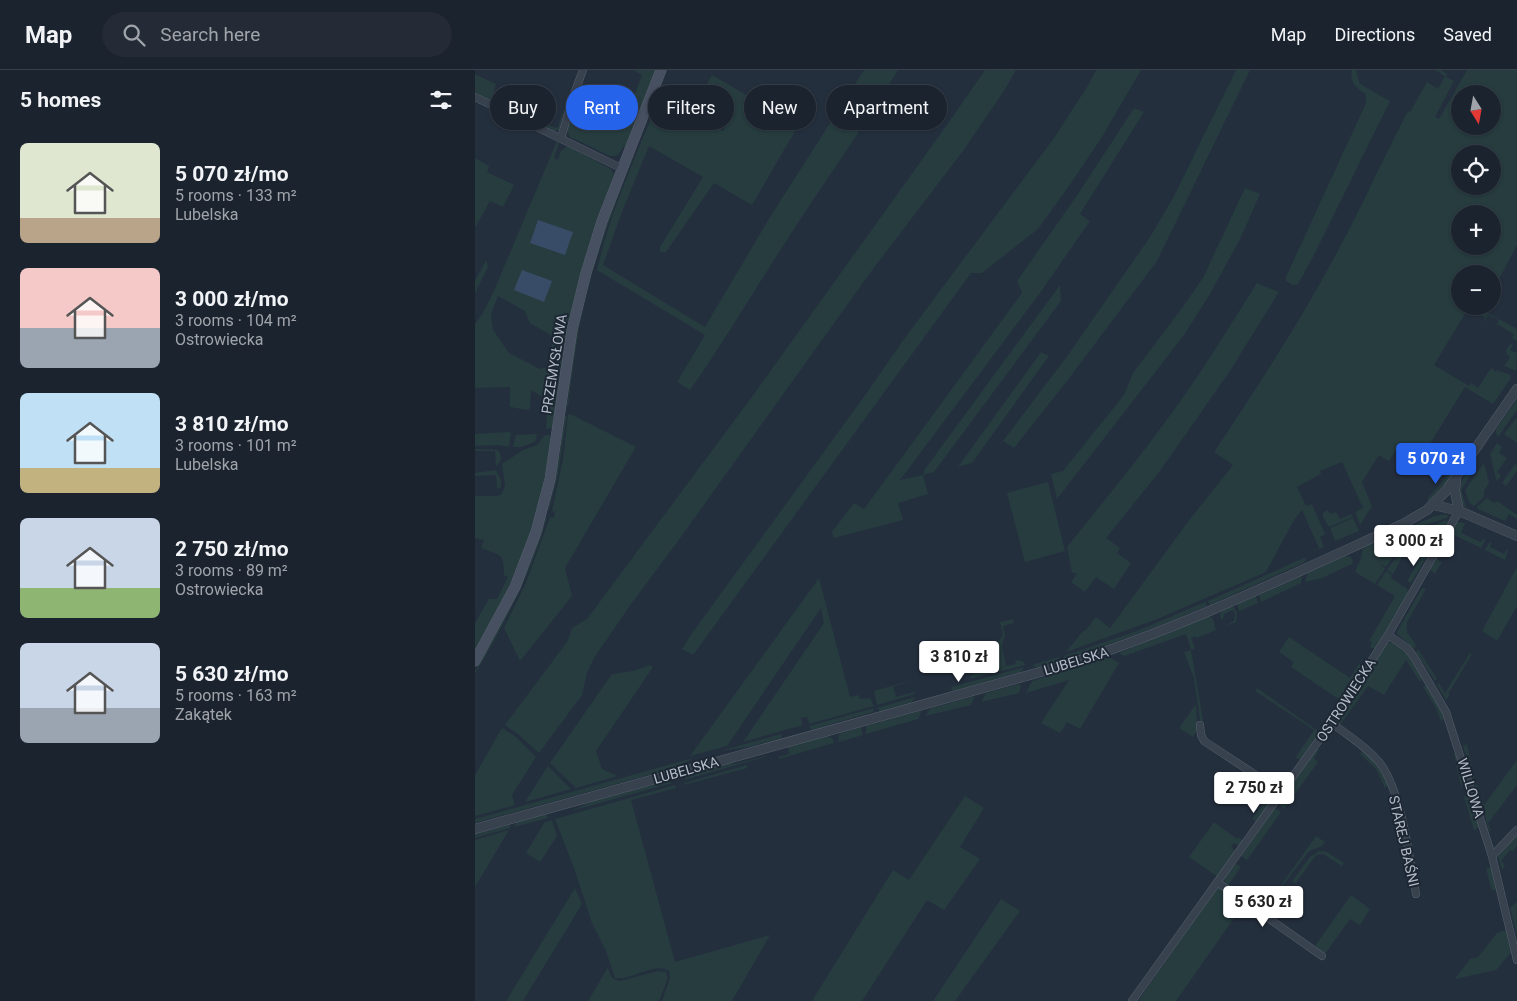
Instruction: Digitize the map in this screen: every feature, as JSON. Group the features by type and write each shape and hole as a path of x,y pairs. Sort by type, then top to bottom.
{"main road":[{"name":"PRZEMYSŁOWA","path":"475,661 515,587 538,527 550,479 571,338 581,289 601,221 661,70"}],"street":[{"path":"561,138 583,70"},
{"path":"475,96 623,169"},
{"name":"LUBELSKA","path":"475,829 1062,666 1101,654 1178,624 1406,522 1433,505 1456,479 1517,390"},
{"path":"1456,479 1455,491 1459,511"},
{"path":"1433,505 1459,511 1517,536"},
{"name":"OSTROWIECKA","path":"1132,1001 1332,723 1388,635 1459,511"},
{"name":"WILLOWA","path":"1388,635 1407,648 1414,657 1446,712 1492,856 1517,960"},
{"name":"STAREJ BAŚNI","path":"1332,723 1358,740 1380,764 1387,776 1402,820 1416,894"},
{"path":"1200,725 1203,741 1283,793"},
{"path":"1492,856 1517,830"},
{"path":"1217,882 1322,956"}],"green space":[{"path":"633,70 656,70 650,85 648,85 648,90 638,115 638,86 642,75"},
{"path":"864,70 898,70 889,85 854,85"},
{"path":"985,70 1016,70 963,151 870,273 631,604 594,658 587,673 582,695 539,753 505,725 567,642 572,628 587,619 754,394 943,130 947,130 949,122"},
{"path":"1096,70 1141,70 1102,137 1069,186 1038,229 982,273 971,273 693,655 682,649 907,335 1054,138"},
{"path":"1236,70 1250,70 1157,261 1014,448 1003,441 1068,355 1150,237 1173,198"},
{"path":"1352,70 1356,70 1360,84 1390,101 1314,255 1298,284 1293,285 1286,281 1286,277 1366,103 1366,94 1353,82"},
{"path":"1435,70 1441,70 1447,74 1446,77 1454,81 1435,117 1439,119 1451,98 1451,135 1501,135 1501,85 1458,85 1467,70 1517,70 1517,245 1501,275 1501,265 1451,265 1451,315 1464,315 1434,365 1469,386 1471,383 1478,388 1491,368 1496,372 1497,370 1510,375 1511,378 1493,404 1465,387 1420,460 1398,447 1389,461 1379,455 1362,482 1372,506 1360,525 1355,512 1363,508 1342,462 1320,471 1321,474 1297,487 1306,506 1312,504 1325,534 1320,537 1324,547 1310,553 1319,548 1302,510 1294,520 1266,572 1155,620 1066,652 1096,617 1110,628 1190,519 1233,465 1214,452 1298,322 1351,225 1408,111 1410,112 1427,82 1438,89 1445,76"},
{"path":"475,74 496,84 490,85 490,100 475,93"},
{"path":"712,75 729,85 706,85"},
{"path":"734,88 744,94 744,130 796,130 752,205 714,183 666,252 660,252 660,247 703,177 649,146 603,265 705,327 770,217 826,129 860,130 690,390 677,382 705,335 597,270 609,226 648,125 648,130 734,130"},
{"path":"565,105 560,128 557,131 551,130 556,130"},
{"path":"1134,108 1144,112 1080,214 1090,221 1040,293 900,480 923,475 928,494 898,503 903,520 834,538 832,532 854,503 864,509 1022,293 1017,281 1078,194"},
{"path":"568,130 632,130 625,147 623,146 620,153 613,156 572,139"},
{"path":"557,141 559,143 554,158 558,160 561,151 567,146 611,169 614,174 591,238 569,320 553,428 546,429 548,400 531,390 530,408 528,410 510,407 510,387 475,388 475,324 493,293","holes":["498,296 525,311 530,323 552,336 549,367 540,369 509,353 493,330 491,314"]},
{"path":"475,158 489,166 487,172 514,185 503,207 490,201 475,228"},
{"path":"624,181 586,295 578,335 568,407 576,337 589,278 607,221"},
{"path":"1245,188 1260,194 1240,239 1210,294 1184,335 1057,499 1051,474 1063,471 1124,395 1133,373 1203,278"},
{"path":"486,260 488,267 475,293 475,281"},
{"path":"1257,283 1279,292 1230,371 1160,471 1106,538 1120,548 1117,553 1131,563 1114,589 1096,577 1085,592 1071,582 1077,574 1072,572 1067,547 1133,465 1182,398"},
{"path":"1060,285 1061,301 934,472 923,475 925,469"},
{"path":"1479,315 1488,315 1483,324 1485,318"},
{"path":"1488,315 1491,315 1517,329 1517,341 1512,338 1514,334 1497,324 1499,320"},
{"path":"1510,344 1513,345 1510,350 1517,353 1516,371 1504,366 1510,357 1506,350"},
{"path":"1041,352 1049,356 972,463 958,467"},
{"path":"1517,399 1517,410 1498,437 1496,429"},
{"path":"570,414 636,447 565,568 572,596 520,661 504,628 526,583 550,517 554,518 555,512 552,511 563,459 568,415"},
{"path":"567,415 558,474 549,510 565,417"},
{"path":"1517,417 1517,443 1504,434"},
{"path":"511,433 509,447 499,445 475,446 475,434"},
{"path":"537,434 535,442 521,447 513,447 516,435"},
{"path":"545,435 549,435 551,438 548,456 537,510 526,545 509,588 475,650 475,623 489,599 497,599 508,577 504,575 502,558 481,548 484,540 475,538 475,496 497,496 502,494 505,485 502,464 523,450 537,445"},
{"path":"1497,443 1502,447 1499,453 1507,458 1497,472 1501,475 1498,480 1496,479 1490,454"},
{"path":"475,449 498,450 501,460 496,466 495,451 475,451"},
{"path":"1463,453 1466,455 1447,482 1429,501 1427,499 1441,484"},
{"path":"1437,457 1450,465 1440,479 1438,478 1444,467 1435,462"},
{"path":"1473,462 1471,474 1461,490 1467,510 1460,498 1460,492 1463,480"},
{"path":"1484,463 1489,483 1484,491 1484,497 1474,506 1469,502 1465,490"},
{"path":"1515,464 1517,471 1506,486 1502,483"},
{"path":"496,470 501,480 501,487 497,489 496,475 475,476 475,473"},
{"path":"1048,482 1065,551 1025,562 1007,493"},
{"path":"1487,498 1494,503 1497,501 1517,515 1517,519 1509,514 1505,521 1478,509 1477,507"},
{"path":"1327,510 1331,514 1336,512 1340,519 1352,514 1353,517 1329,527 1323,517 1323,513"},
{"path":"1446,514 1449,517 1416,528 1412,526 1435,516"},
{"path":"547,517 534,558 525,578 507,617 475,674 524,578 545,518"},
{"path":"1353,518 1359,531 1335,541 1330,528"},
{"path":"1448,521 1437,539 1433,538 1432,540 1420,534 1414,536 1393,574 1387,570 1413,533"},
{"path":"1456,522 1465,523 1461,533 1481,542 1484,538 1485,541 1481,548 1452,534 1447,542 1446,539"},
{"path":"1407,529 1411,532 1386,567 1380,564 1385,569 1375,584 1355,572 1363,548"},
{"path":"1492,542 1490,547 1504,554 1507,549 1505,560 1485,550 1489,543"},
{"path":"1429,544 1433,546 1411,583 1407,581"},
{"path":"1443,546 1437,559 1442,562 1435,574 1430,570"},
{"path":"1345,556 1351,557 1352,564 1322,578 1305,582 1308,573"},
{"path":"1306,557 1305,562 1210,605 1208,601"},
{"path":"1517,567 1517,606 1496,640 1482,631"},
{"path":"1386,571 1392,575 1391,578 1407,589 1408,593 1375,649 1370,647 1372,642 1369,641 1395,596 1377,585"},
{"path":"1302,576 1301,583 1261,602 1259,595"},
{"path":"819,578 850,697 858,695 860,699 870,698 874,706 809,724 807,717 801,718 803,725 743,742 824,623 821,608 727,746 690,756"},
{"path":"1422,588 1426,589 1407,622 1407,632 1416,645 1414,649 1397,632"},
{"path":"1256,596 1258,603 1239,611 1237,604"},
{"path":"1205,602 1207,606 1064,660 1064,656 1137,631"},
{"path":"1233,606 1237,613 1236,622 1223,627 1234,621 1235,614 1233,610 1224,614 1221,620 1220,614 1223,610"},
{"path":"1210,616 1213,619 1216,630 1197,638 1196,636 1191,638 1195,648 1191,650 1186,634 1124,656 1120,654"},
{"path":"1013,619 1014,623 1003,626 1005,635 1002,645 1006,666 1016,664 1015,661 1019,660 1024,662 1025,665 969,679 1003,635 1000,622"},
{"path":"1289,637 1350,678 1359,664 1364,667 1343,702 1291,667 1294,662 1279,652"},
{"path":"1394,642 1411,659 1422,679 1420,682 1406,660 1384,695 1368,686 1340,725 1351,734 1337,724 1337,719 1381,651 1388,643"},
{"path":"1418,649 1437,679 1435,681 1416,652"},
{"path":"1191,650 1206,738 1277,785 1281,779 1286,783 1283,787 1280,787 1206,740 1202,734 1194,678 1184,652"},
{"path":"1470,653 1472,654 1446,700 1437,685 1439,683 1445,693"},
{"path":"1059,657 1059,661 1037,668 1032,665"},
{"path":"1109,657 1119,663 1080,729 1067,722 1060,733 1041,723 1069,680 1026,693 1032,681"},
{"path":"650,665 653,667 596,751 602,769 618,776 576,788 550,763 612,674 633,671"},
{"path":"1024,667 1021,672 952,691 951,687"},
{"path":"913,680 893,687 896,697 915,692 915,694 877,705 874,691"},
{"path":"1019,684 1021,686 1019,693 981,702 986,693"},
{"path":"1426,685 1445,718 1441,721 1436,708 1423,687"},
{"path":"1257,688 1321,733 1302,760 1295,758 1314,730 1255,691"},
{"path":"975,696 971,705 925,716 931,708"},
{"path":"915,697 912,702 880,711 877,708"},
{"path":"1196,704 1197,731 1193,737 1179,728"},
{"path":"874,708 873,712 811,730 809,726"},
{"path":"922,710 918,719 866,734 866,726"},
{"path":"861,727 863,735 839,742 838,736 841,733"},
{"path":"502,728 516,737 536,757 512,795 515,805 475,816 475,775"},
{"path":"781,734 782,738 748,747 720,751"},
{"path":"827,736 832,738 834,743 779,759 778,757 789,754 788,747"},
{"path":"1467,744 1475,780 1463,746"},
{"path":"1317,748 1319,750 1314,758 1318,762 1284,809 1278,803"},
{"path":"1363,750 1377,764 1389,785 1385,788 1376,769 1360,754"},
{"path":"1457,753 1462,768 1457,770 1454,754"},
{"path":"768,756 684,780 687,775"},
{"path":"693,758 678,767 475,823 475,819"},
{"path":"1517,760 1517,785 1488,823 1491,831 1489,831 1484,806 1482,807 1475,785 1477,785 1484,805"},
{"path":"747,765 747,768 684,785 684,783"},
{"path":"548,766 571,789 525,802"},
{"path":"1463,773 1466,781 1461,787 1458,774"},
{"path":"667,781 672,783 571,811 593,801"},
{"path":"675,785 676,788 631,800 675,962 770,935 732,1001 662,1001 670,978 669,971 663,969 657,968 628,977 615,978 606,951 592,923 555,819"},
{"path":"1273,790 1278,795 1258,823 1252,819"},
{"path":"1469,791 1480,827 1474,830 1464,797 1466,796 1465,792"},
{"path":"965,796 984,808 960,847 980,859 944,910 927,900 862,1001 812,1001 893,870 909,880"},
{"path":"1274,808 1281,812 1247,860 1241,856"},
{"path":"547,815 548,818 514,827 516,823"},
{"path":"552,820 557,836 540,862 526,853 544,823"},
{"path":"1214,822 1237,839 1238,837 1243,841 1240,847 1234,843 1231,847 1236,852 1218,877 1189,857"},
{"path":"510,825 510,828 475,838 475,834"},
{"path":"509,830 475,887 475,840"},
{"path":"1517,833 1517,846 1513,851 1510,850 1501,861 1505,865 1502,870 1498,856"},
{"path":"1316,836 1325,842 1322,846 1309,851 1264,910 1240,895 1229,886 1224,879 1235,863 1241,867 1229,884 1264,909"},
{"path":"1319,851 1327,852 1344,863 1342,866 1323,854 1316,855 1295,884 1293,880 1310,857"},
{"path":"1491,867 1497,889 1492,891 1486,869"},
{"path":"1218,886 1243,905 1176,1001 1138,1001"},
{"path":"575,888 582,904 523,1001 506,1001"},
{"path":"1351,895 1370,909 1360,925 1350,919 1325,954 1315,946"},
{"path":"1001,899 1020,911 955,1001 933,1001"},
{"path":"1517,902 1517,936 1510,908"},
{"path":"1507,930 1512,951 1496,970 1455,979 1470,959 1478,957 1497,933"},
{"path":"608,967 611,976 620,981 658,971 666,972 668,978 659,1001 588,1001"}],"water":[{"path":"538,220 573,232 565,255 530,243"},
{"path":"522,270 552,281 544,302 514,290"}]}
